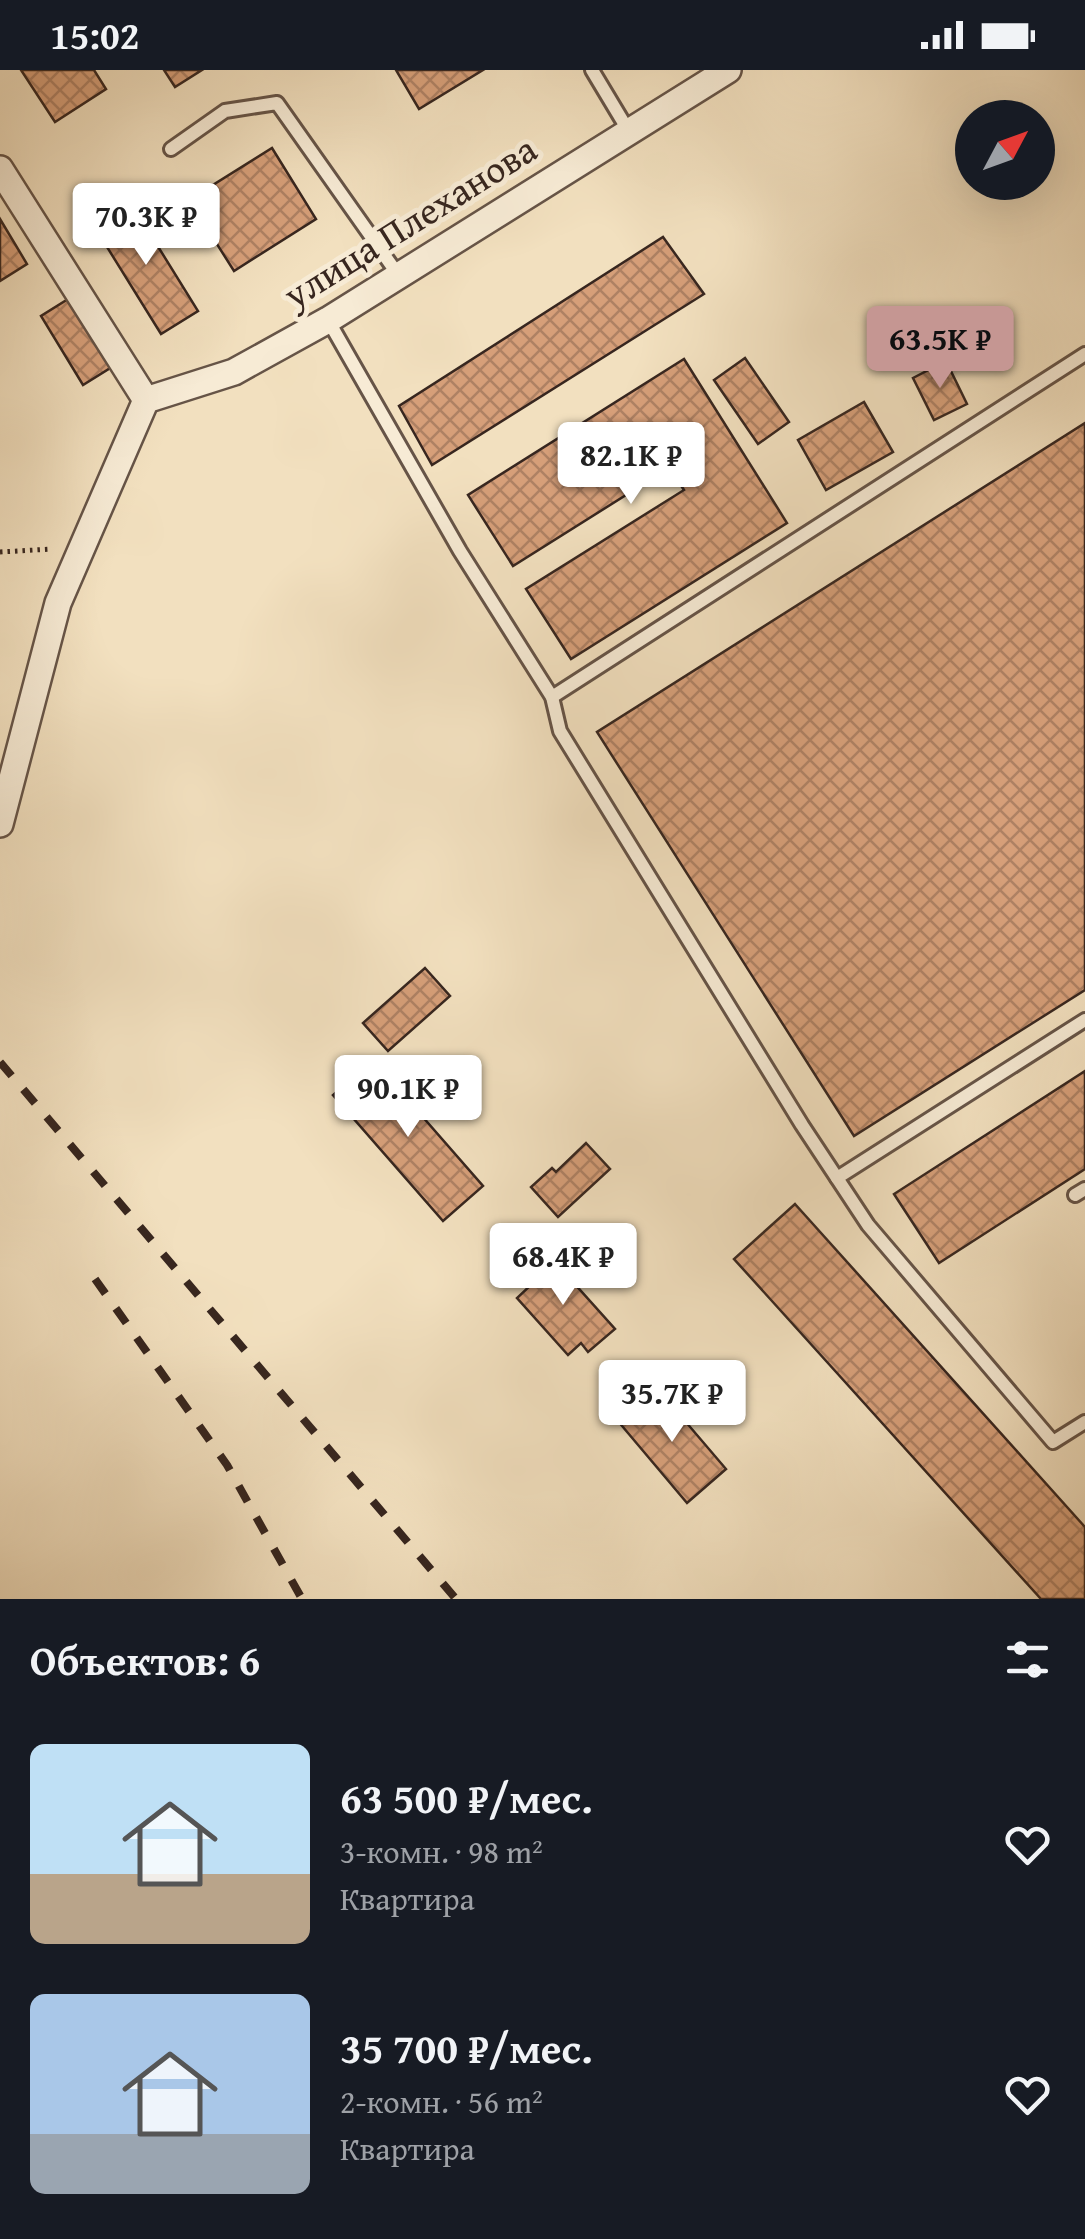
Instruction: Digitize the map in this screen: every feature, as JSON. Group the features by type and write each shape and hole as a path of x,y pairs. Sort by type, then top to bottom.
{"street":[{"name":"улица Плеханова","path":"146,400 234,372 328,320 728,70"},
{"path":"0,169 146,400 58,603 0,824"}],"lane":[{"path":"592,70 628,130"},
{"path":"171,149 225,112 277,102 399,276"},
{"path":"328,320 460,551 552,697 560,732 868,1225 1053,1442 1085,1422"},
{"path":"552,697 1085,354"},
{"path":"837,1178 1085,1020"}],"path":[{"path":"0,552 85,548"}],"building":[{"path":"21,70 94,70 106,89 55,122"},
{"path":"164,70 202,70 175,87"},
{"path":"396,70 483,70 419,109"},
{"path":"272,148 316,219 234,271 189,200"},
{"path":"131,203 198,311 161,334 94,226"},
{"path":"0,219 27,264 0,281"},
{"path":"663,237 704,294 432,465 399,406"},
{"path":"73,296 115,365 83,385 41,316"},
{"path":"745,358 789,422 758,444 714,380"},
{"path":"684,359 787,523 571,659 526,589 684,490 669,468 513,566 468,495"},
{"path":"946,361 967,404 934,420 913,378"},
{"path":"864,402 893,452 826,490 798,440"},
{"path":"1085,423 1085,990 854,1136 597,732"},
{"path":"425,968 450,996 388,1051 363,1023"},
{"path":"373,1060 483,1186 443,1221 333,1095"},
{"path":"1085,1071 1085,1169 939,1263 894,1194"},
{"path":"586,1143 610,1169 558,1217 531,1187 552,1168 556,1172"},
{"path":"795,1204 1085,1527 1085,1599 1041,1599 734,1259"},
{"path":"547,1253 615,1329 588,1352 581,1343 568,1355 517,1298 532,1284 523,1274"},
{"path":"656,1387 726,1469 687,1503 617,1420"}],"railway":[{"path":"0,1062 456,1599"},
{"path":"95,1279 227,1465 302,1599"}]}
